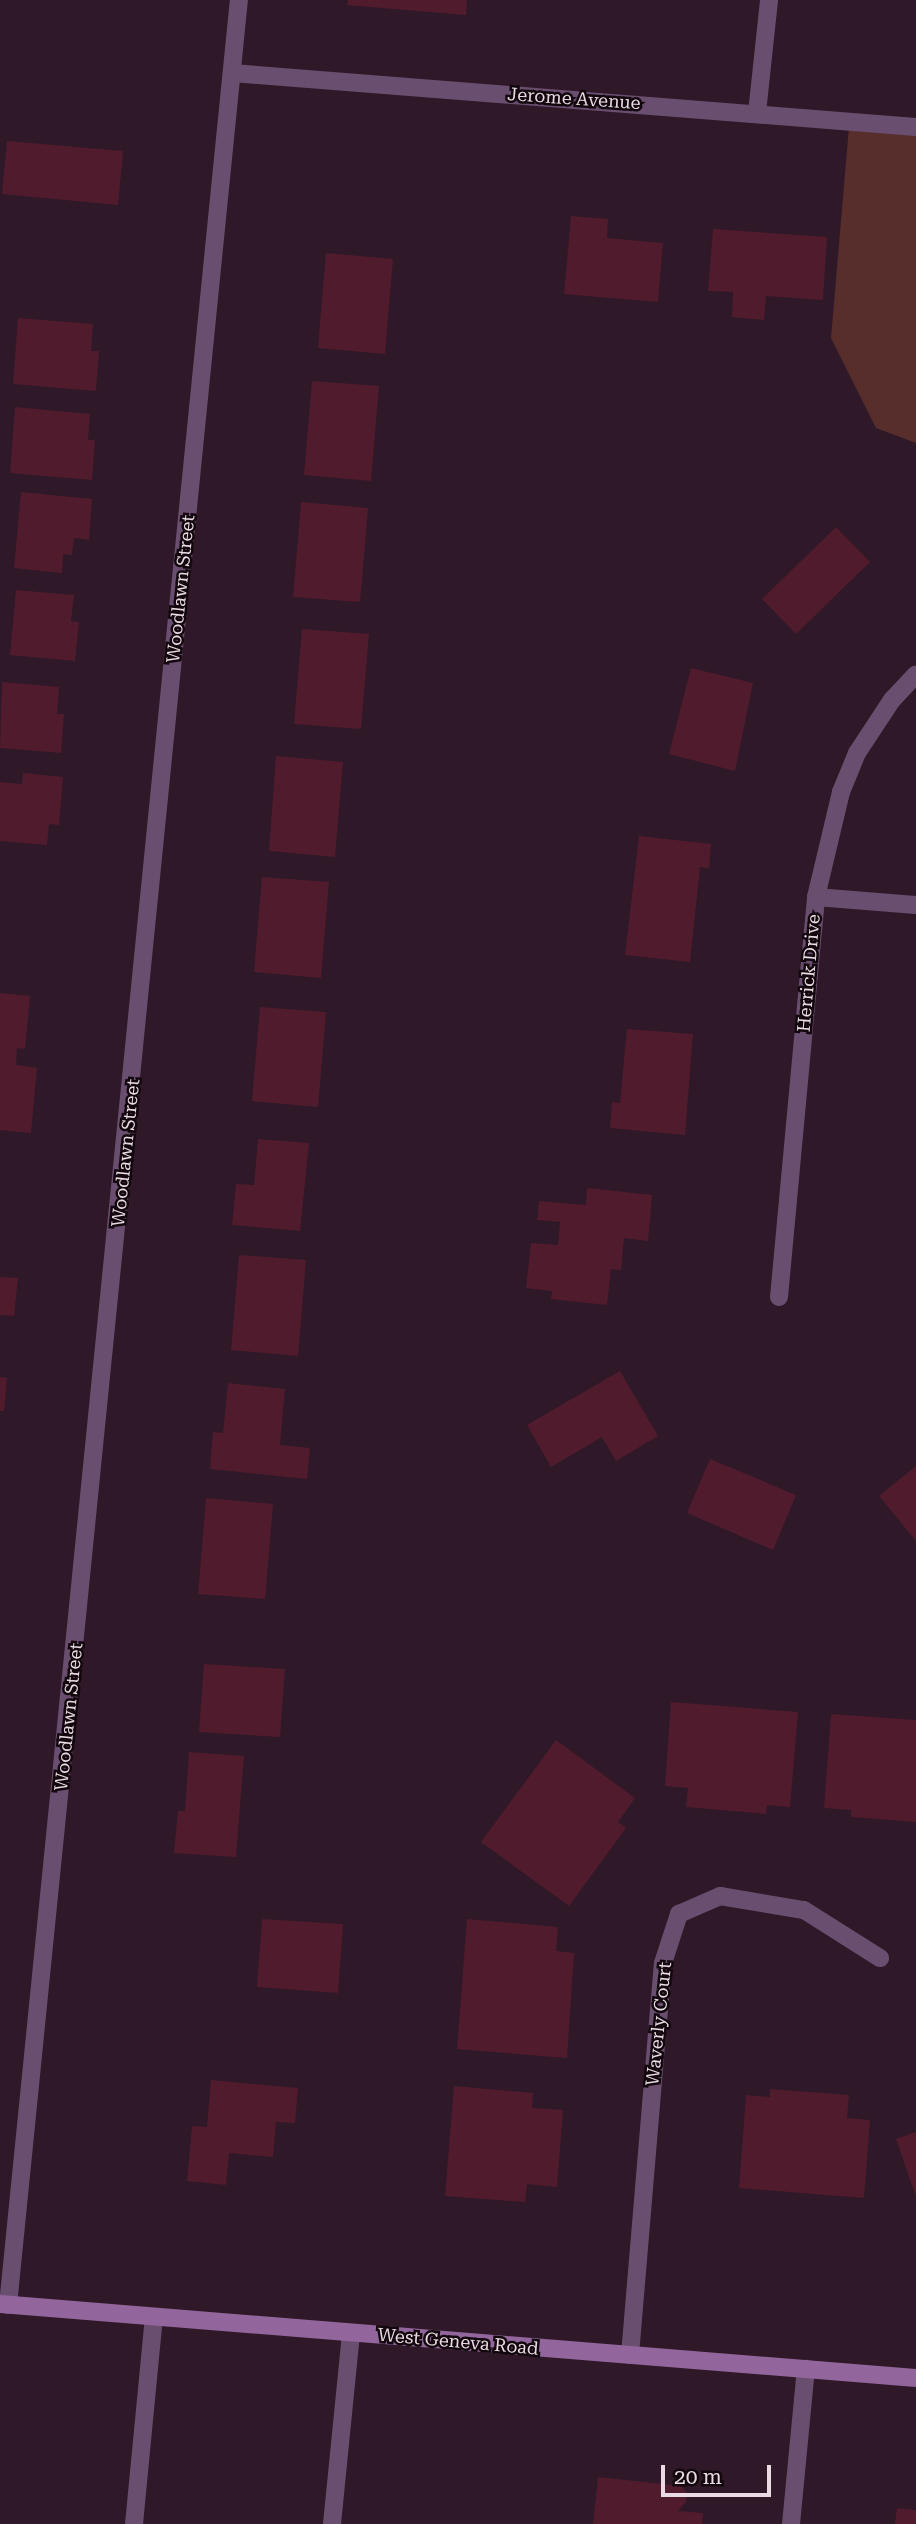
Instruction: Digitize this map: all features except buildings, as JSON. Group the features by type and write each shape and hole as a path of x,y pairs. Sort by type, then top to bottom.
{"main road":[{"name":"West Geneva Road","path":"4,2305 916,2378"}],"street":[{"name":"Woodlawn Street","path":"4,2305 239,0"},
{"path":"757,113 769,0"},
{"name":"Jerome Avenue","path":"232,73 916,127"},
{"name":"Herrick Drive","path":"779,1297 816,897 841,792 857,753 892,700 916,674"},
{"path":"816,897 916,905"},
{"name":"Waverly Court","path":"630,2355 663,1963 679,1913 720,1896 804,1910 880,1958"},
{"path":"134,2524 154,2317"},
{"path":"332,2524 351,2333"},
{"path":"791,2524 806,2370"}],"shaded area":[{"path":"849,127 916,133 916,443 876,428 831,338"}]}
